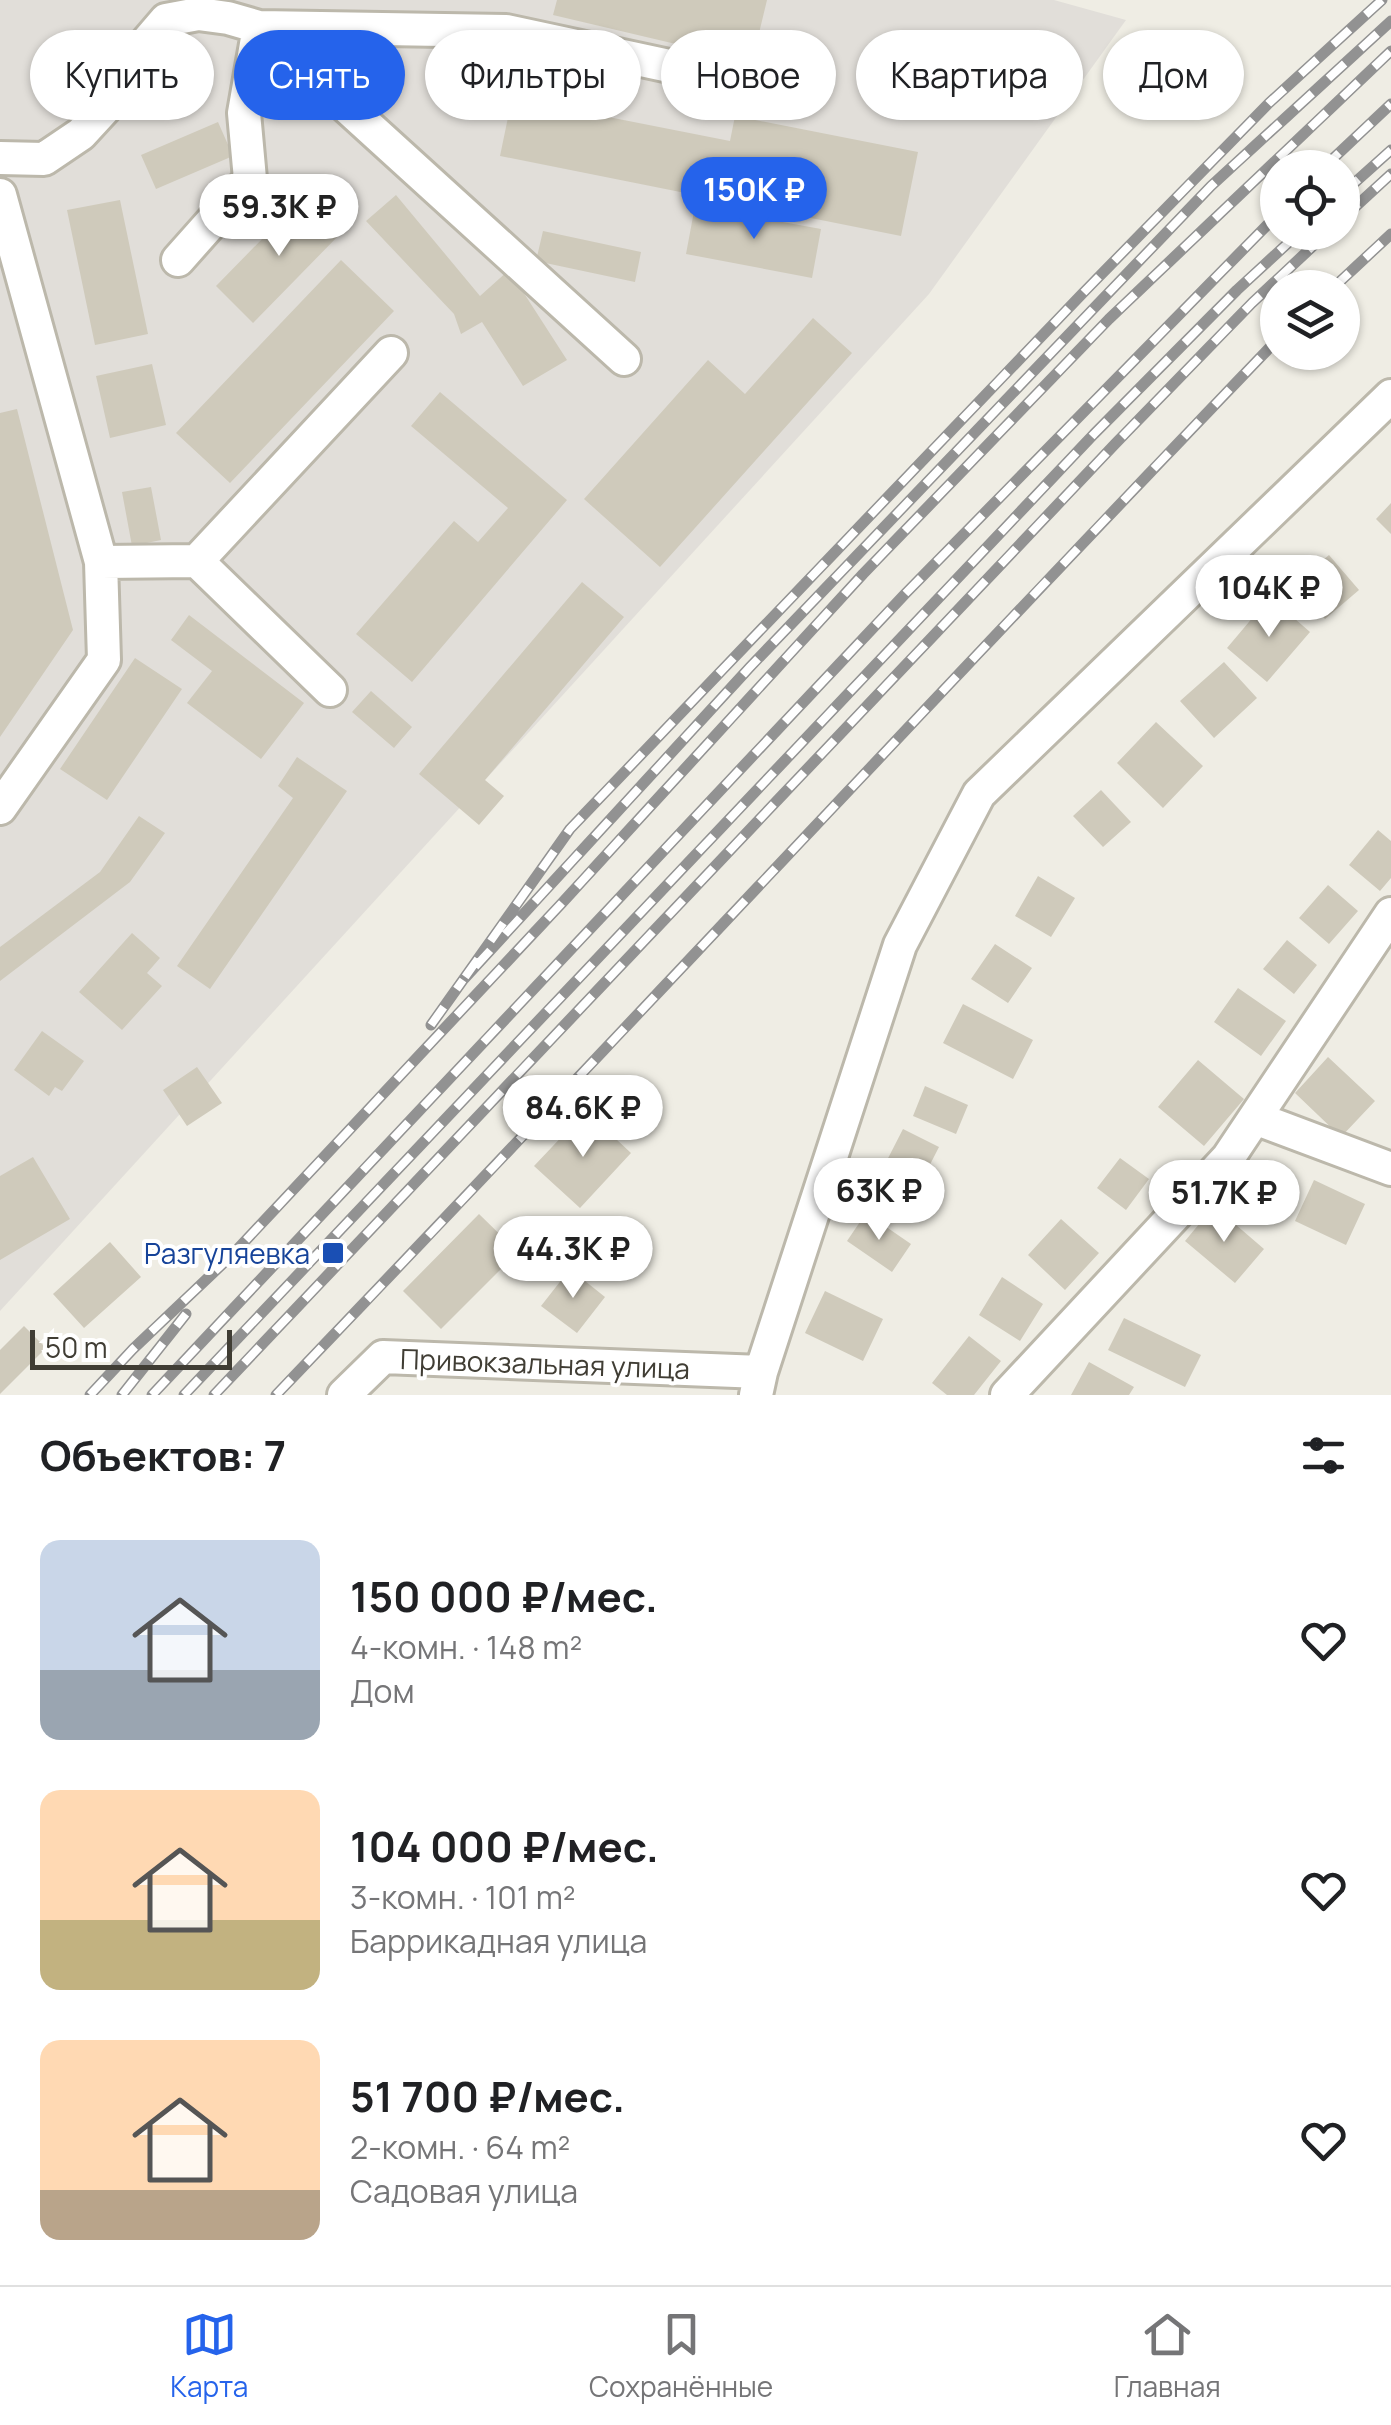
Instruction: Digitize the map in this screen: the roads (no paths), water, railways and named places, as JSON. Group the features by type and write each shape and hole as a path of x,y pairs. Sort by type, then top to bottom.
{"street":[{"path":"0,158 44,158 81,134 116,96 136,55 166,20 198,7 260,28 506,31 661,64"},
{"path":"178,260 250,179 244,113 260,28"},
{"path":"260,28 624,360"},
{"path":"0,194 101,562 104,660 0,808"},
{"path":"198,562 391,353"},
{"path":"758,1383 900,945 980,794 1391,396"},
{"path":"101,562 198,562 330,690"},
{"path":"1008,1395 1228,1158 1391,914"},
{"path":"1255,1118 1391,1169"},
{"name":"Привокзальная улица","path":"344,1395 383,1357 758,1383"}],"railway":[{"path":"1382,0 1269,103 570,829 463,980 750,667 1211,186 1391,21"},
{"path":"90,1395 232,1255 863,574 1109,319 1391,51"},
{"path":"1342,150 1391,104"},
{"path":"1360,178 1391,150"},
{"path":"1360,202 1391,174"},
{"path":"152,1395 905,594 1260,232"},
{"path":"1352,270 1391,234"},
{"path":"184,1395 1094,434 1280,250"},
{"path":"214,1395 1115,444 1309,250"},
{"path":"276,1395 1260,358"},
{"path":"431,1025 463,980"},
{"path":"122,1395 186,1314"}],"place":[{"name":"Разгуляевка","path":"333,1253"}]}
